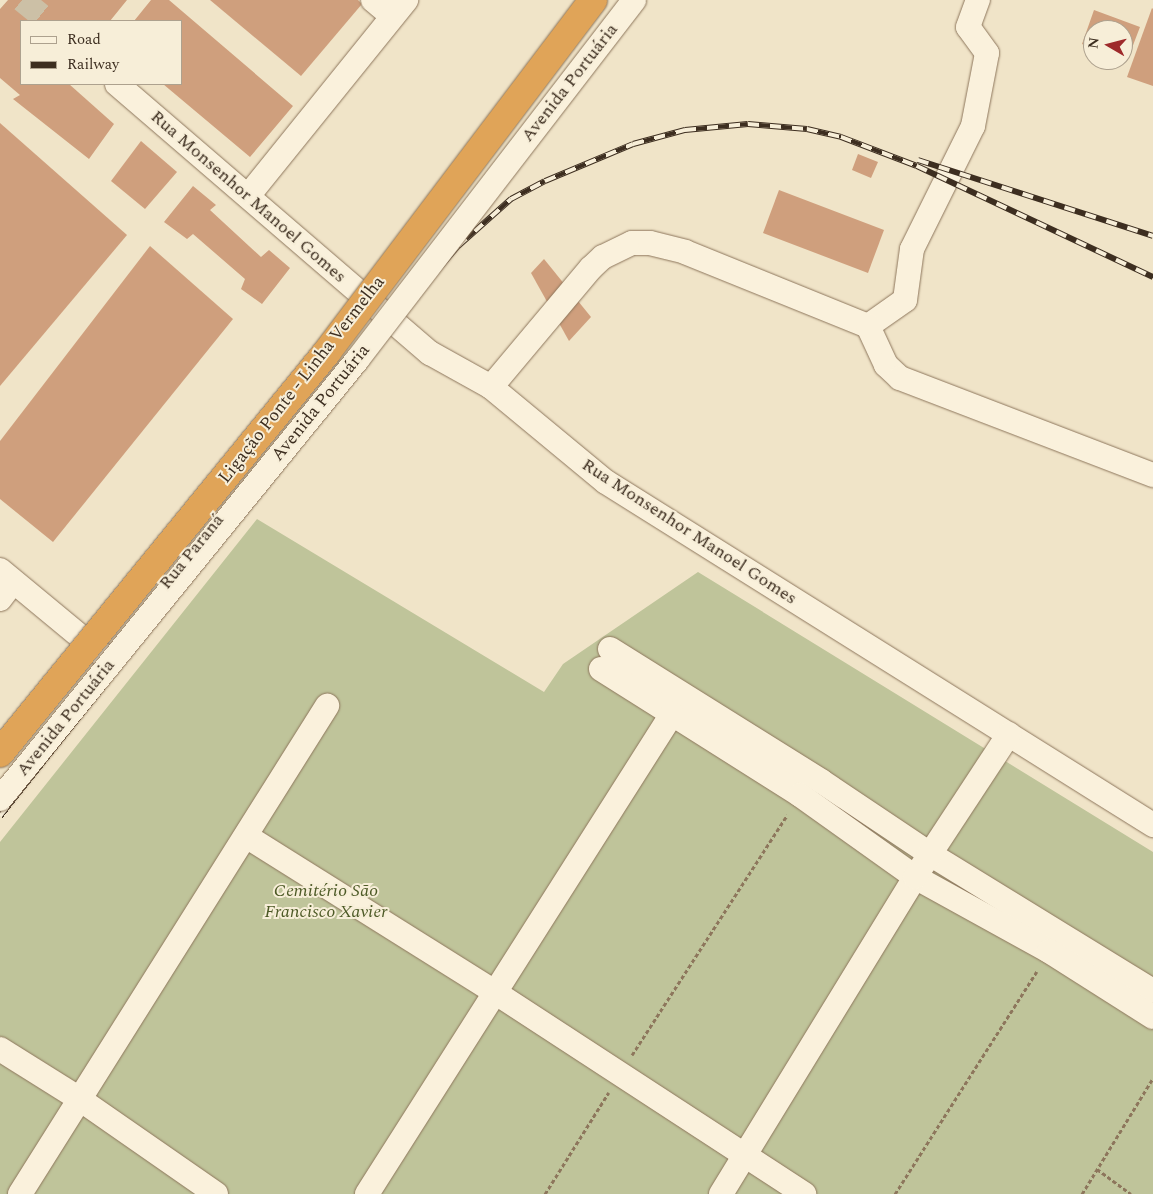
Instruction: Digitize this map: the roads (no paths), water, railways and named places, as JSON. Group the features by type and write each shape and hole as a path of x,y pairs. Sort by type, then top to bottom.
{"highway":[{"name":"Ligação Ponte - Linha Vermelha","path":"0,752 328,352 593,0"}],"street":[{"path":"248,196 399,8 373,0"},
{"name":"Avenida Portuária","path":"0,799 357,360 634,0"},
{"path":"868,326 904,300 912,249 973,126 987,53 968,27 978,0"},
{"name":"Rua Monsenhor Manoel Gomes","path":"118,85 382,314 430,352 491,388 606,482 1153,825"},
{"path":"491,388 591,268 615,249 632,244 650,243 685,252 868,326 886,365 900,378 1153,475"},
{"name":"Rua Paraná","path":"0,789 29,749 82,689 105,657 130,630 382,314"},
{"path":"4,584 105,657"},
{"path":"1153,991 930,854 820,781 606,659 672,714 800,795 915,877 1049,951 1153,1017"},
{"path":"20,1194 78,1098 246,836 326,706"},
{"path":"368,1194 672,714"},
{"path":"720,1194 915,877 1009,734"},
{"path":"246,836 496,993 804,1194"},
{"path":"0,1049 78,1098 216,1194"}],"tunnel":[{"path":"22,0 47,20"}],"railway":[{"path":"0,816 393,322 458,246 511,199 545,181 633,144 685,130 748,124 807,129 841,137 917,166 1153,277"},
{"path":"918,160 1153,236"}],"park label":[{"name":"Cemitério São Francisco Xavier","path":"326,902"}]}
